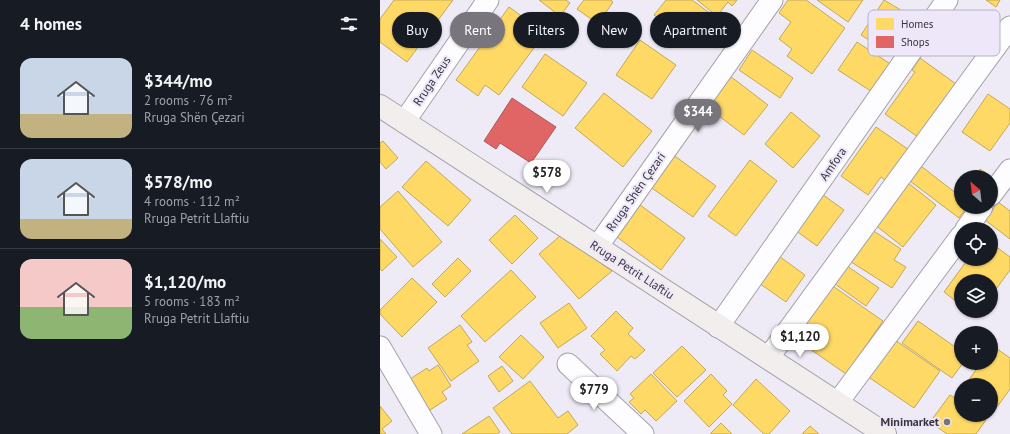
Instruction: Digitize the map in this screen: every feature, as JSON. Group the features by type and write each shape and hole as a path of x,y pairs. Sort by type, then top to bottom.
{"main road":[{"name":"Rruga Petrit Llaftiu","path":"380,106 718,327 838,402 885,434"}],"street":[{"name":"Rruga Zeus","path":"404,122 488,0"},
{"name":"Rruga Shën Çezari","path":"597,247 772,0"},
{"name":"Amfora","path":"940,10 947,0"},
{"path":"1000,41 1010,27"},
{"name":"Amfora","path":"718,327 908,56"},
{"path":"768,358 989,56"},
{"path":"998,186 1010,170"},
{"path":"838,402 954,245"},
{"path":"380,347 431,434"},
{"path":"568,364 643,434"}],"building: Homes":[{"path":"394,0 453,0 442,15 442,12 392,12 392,48 417,48 407,62 380,42 380,19"},
{"path":"539,0 566,0 570,3 563,12 555,12"},
{"path":"584,0 611,0 613,2 606,12 587,12 587,16 577,9"},
{"path":"666,0 692,0 708,12 656,12"},
{"path":"697,0 737,0 732,6 728,2 720,12 712,12"},
{"path":"788,0 806,0 845,28 812,74 787,56 792,49 779,39 791,22 779,13"},
{"path":"817,0 863,0 848,22"},
{"path":"884,0 901,10 877,10"},
{"path":"986,0 1000,0 996,7"},
{"path":"509,7 516,12 513,12 513,48 534,48 499,95 485,85 478,96 456,80 479,48 505,48 505,13"},
{"path":"868,24 868,39 861,35"},
{"path":"642,41 676,65 652,99 616,75 635,48 642,48"},
{"path":"857,42 868,49 868,56 878,56 895,67 877,95 838,70"},
{"path":"752,50 793,78 780,98 739,70"},
{"path":"545,54 587,83 563,116 522,87"},
{"path":"920,58 956,84 918,137 885,114 915,72 912,70"},
{"path":"730,76 768,105 744,135 707,107"},
{"path":"604,93 652,131 623,167 575,128"},
{"path":"988,94 1010,109 1010,123 990,151 962,132"},
{"path":"791,112 820,136 793,168 765,144"},
{"path":"876,127 912,152 890,184 881,177 868,195 841,176"},
{"path":"383,141 398,158 386,169 380,162 380,143"},
{"path":"672,154 716,186 693,217 649,186"},
{"path":"750,160 777,181 736,236 708,216"},
{"path":"426,161 471,200 448,226 402,187"},
{"path":"917,163 954,192 954,214 962,214 959,218 906,178"},
{"path":"907,182 936,205 903,247 874,224"},
{"path":"398,191 442,242 413,267 380,229 380,207"},
{"path":"819,192 844,210 817,246 792,228"},
{"path":"632,199 685,238 661,270 617,237 627,224 618,217"},
{"path":"998,202 1010,211 1010,239 998,230 998,222 988,222 985,220 989,214 998,214"},
{"path":"515,215 538,238 512,264 489,240"},
{"path":"869,228 901,249 894,260 906,267 892,288 848,260"},
{"path":"561,235 612,271 579,299 539,254"},
{"path":"380,239 397,257 382,271 380,269"},
{"path":"998,248 1010,257 1010,270 998,286 998,274 957,274 963,266 998,266"},
{"path":"776,254 805,275 786,302 756,281"},
{"path":"458,258 471,271 445,297 432,284"},
{"path":"847,266 879,288 866,306 835,284"},
{"path":"511,270 536,297 485,342 461,316"},
{"path":"412,278 437,302 402,337 380,314 380,310"},
{"path":"954,278 954,300 944,292"},
{"path":"827,282 883,321 846,374 790,335"},
{"path":"569,303 587,328 558,348 540,323"},
{"path":"616,311 633,328 628,334 645,350 635,359 631,356 617,371 600,354 605,350 591,336"},
{"path":"918,321 954,346 954,370 958,370 952,378 902,343"},
{"path":"460,325 472,342 467,345 479,361 451,381 428,348"},
{"path":"521,335 544,357 523,379 499,357"},
{"path":"889,336 940,371 914,408 864,374"},
{"path":"682,346 706,370 677,397 653,373"},
{"path":"998,350 1010,358 1010,389 998,406 998,378 970,378 976,370 998,370"},
{"path":"438,365 451,386 442,392 447,399 427,412 407,381 427,368 429,371"},
{"path":"502,366 513,381 499,392 488,376"},
{"path":"651,374 677,401 656,421 645,410 641,414 629,402 634,398 630,394"},
{"path":"711,374 727,391 723,395 732,404 709,427 684,401"},
{"path":"756,379 790,411 769,434 764,434 733,405"},
{"path":"530,381 558,418 568,411 578,425 567,434 512,434 493,408"},
{"path":"950,395 954,398 954,422 985,422 976,434 947,434 930,422"},
{"path":"380,406 392,421 382,429 386,434 380,434"},
{"path":"489,416 500,432 497,434 462,434"},
{"path":"721,423 732,434 710,434"},
{"path":"810,426 819,434 802,434"}],"building: Shops":[{"path":"512,98 556,127 531,163 500,143 496,149 484,141"}],"place":[{"name":"Minimarket","path":"947,422"}]}
